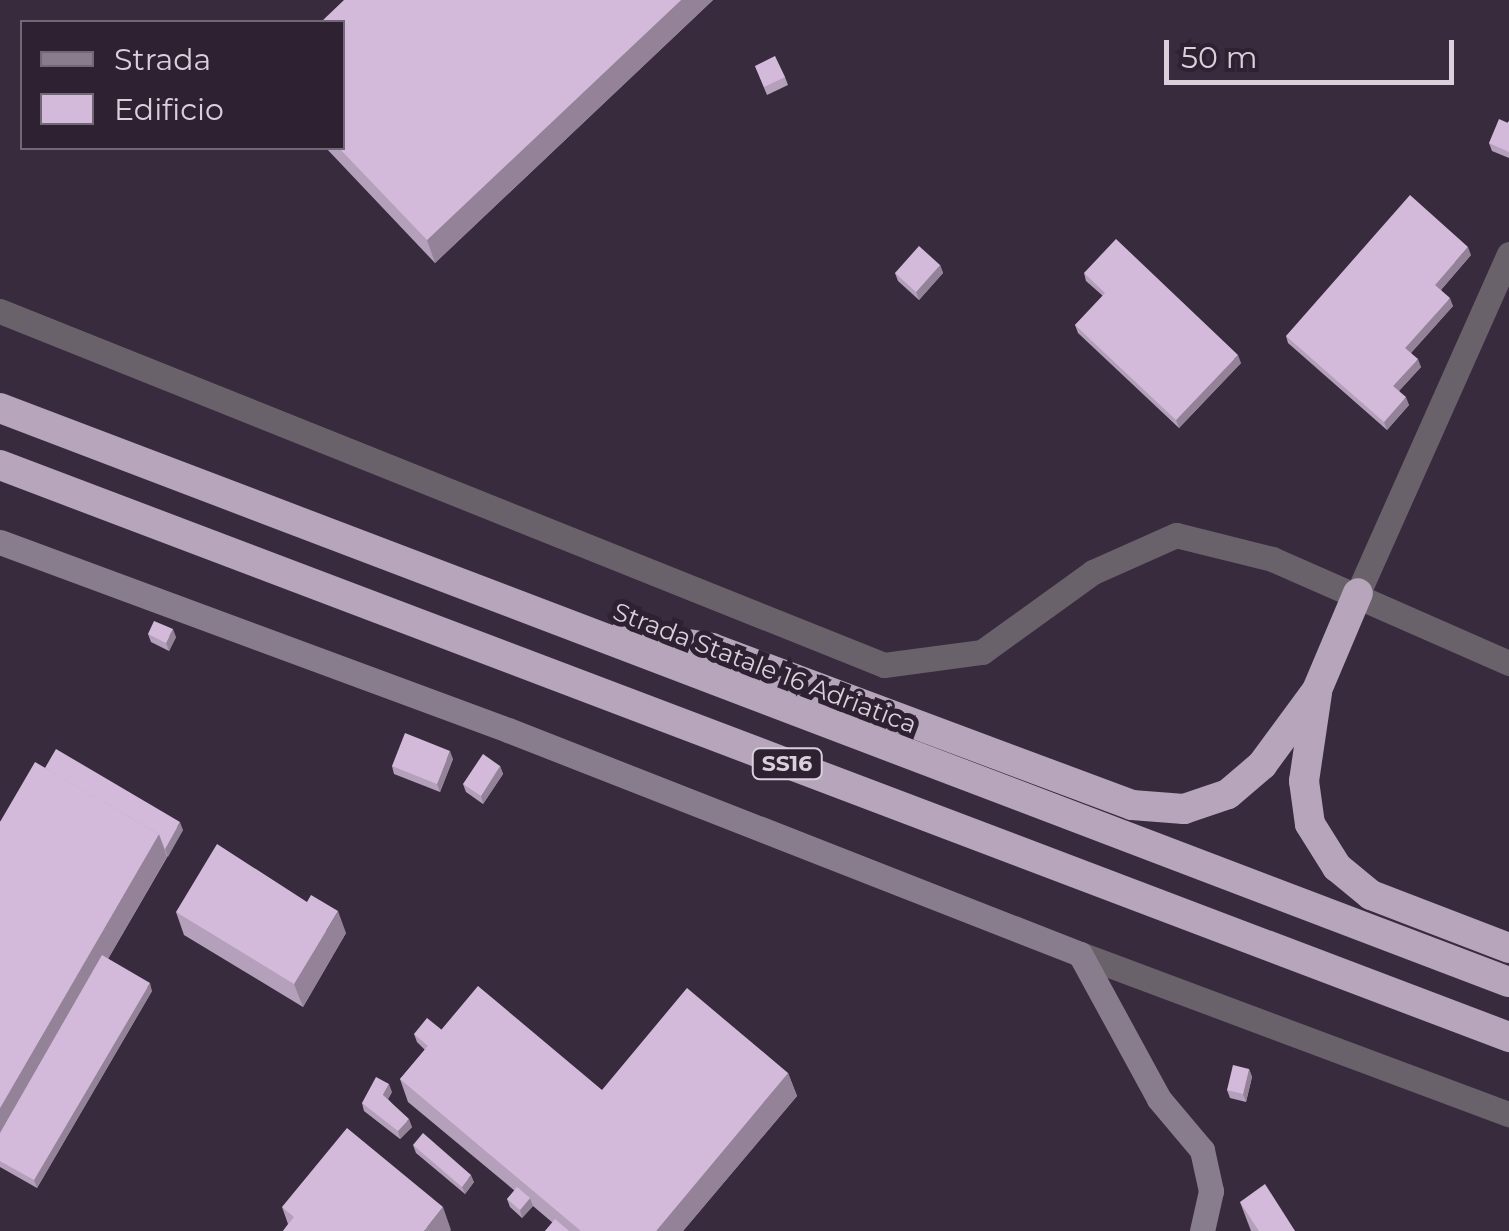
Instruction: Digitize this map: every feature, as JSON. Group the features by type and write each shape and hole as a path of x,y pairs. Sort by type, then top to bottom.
{"highway":[{"name":"Strada Statale 16 Adriatica","path":"0,408 1509,982"},
{"name":"SS16","path":"0,465 1509,1037"},
{"path":"562,624 712,648 1132,805 1184,809 1228,794 1262,765 1317,690 1358,593"},
{"path":"1317,690 1304,781 1310,824 1336,867 1370,895 1509,948"}],"street":[{"path":"1358,593 1509,254"},
{"path":"0,312 884,665 982,652 1094,572 1176,535 1272,559 1358,593 1509,664"},
{"path":"0,542 508,730 1080,954 1509,1114"},
{"path":"1080,954 1160,1099 1202,1150 1210,1190 1202,1231"}],"building":[{"path":"344,0 681,0 427,240 341,150 345,150 345,20 323,20"},
{"path":"775,56 785,77 764,87 755,66"},
{"path":"1499,119 1509,121 1509,152 1489,143"},
{"path":"1410,195 1468,247 1435,285 1450,298 1405,348 1418,359 1393,386 1406,397 1384,422 1286,336"},
{"path":"1116,239 1238,355 1176,420 1075,325 1105,293 1084,273"},
{"path":"919,246 940,265 916,292 895,273"},
{"path":"154,621 173,629 166,643 148,634"},
{"path":"405,733 450,751 437,784 392,766"},
{"path":"56,749 180,822 165,849 159,834 45,768"},
{"path":"483,754 500,766 481,796 463,784"},
{"path":"35,762 159,834 0,1108 0,822"},
{"path":"217,844 307,902 311,895 338,911 294,984 176,912"},
{"path":"102,955 150,983 34,1180 0,1161 0,1133"},
{"path":"478,986 602,1090 687,988 788,1073 656,1231 581,1231 400,1079"},
{"path":"427,1018 442,1030 428,1046 414,1034"},
{"path":"1233,1065 1249,1069 1243,1094 1227,1090"},
{"path":"376,1077 389,1084 383,1095 409,1119 398,1131 362,1103"},
{"path":"347,1128 443,1207 424,1231 283,1231 294,1217 282,1207"},
{"path":"423,1133 471,1175 462,1187 413,1145"},
{"path":"1265,1184 1295,1231 1259,1231 1240,1202"},
{"path":"517,1187 530,1198 520,1210 507,1199"},
{"path":"555,1219 569,1231 545,1231"}]}
